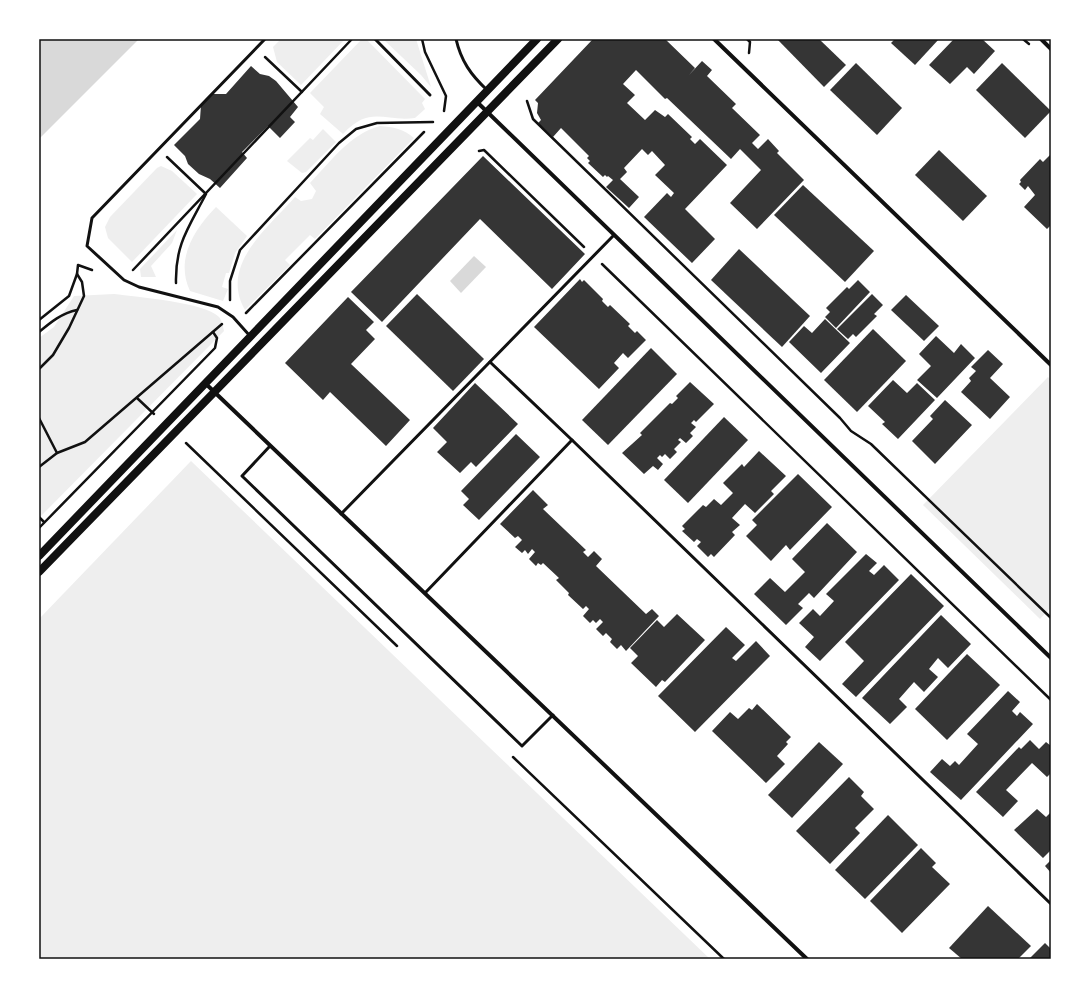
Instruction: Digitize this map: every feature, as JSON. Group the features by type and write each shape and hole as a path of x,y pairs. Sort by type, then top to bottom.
{"main road":[{"path":"39,556 251,338 537,39"},
{"path":"39,572 488,113 558,39"}],"street":[{"path":"714,39 1051,364"},
{"path":"1040,39 1051,49"},
{"path":"476,102 1051,658"},
{"path":"206,384 807,959"}],"lane":[{"path":"251,338 233,317 218,307 179,295 139,286 124,280 87,246 92,218 265,39"},
{"path":"375,39 430,95"},
{"path":"456,39 460,56 473,77 487,90"},
{"path":"342,514 614,235"},
{"path":"490,362 1051,904"},
{"path":"425,593 572,440"},
{"path":"270,446 242,476 522,746 553,715"}],"path":[{"path":"124,280 352,39"},
{"path":"422,39 425,52 446,96 445,110 441,114"},
{"path":"269,61 302,92"},
{"path":"527,101 533,119 835,413 851,431 871,444 1051,618"},
{"path":"441,106 445,110"},
{"path":"39,466 57,453 85,442 213,332 233,317 246,313 437,118"},
{"path":"233,317 230,299 230,281 240,250 339,143 356,129 377,123 433,122"},
{"path":"478,151 484,150 1051,700"},
{"path":"173,163 206,194"},
{"path":"179,295 176,284 178,248 206,194"},
{"path":"39,320 69,296 77,274 78,265 97,271"},
{"path":"40,367 53,355 78,310 84,296 82,282 77,274"},
{"path":"39,332 54,319 67,312 78,310"},
{"path":"39,528 215,348 217,338 213,332"},
{"path":"39,418 57,453"},
{"path":"39,517 44,522"}],"shaded area":[{"path":"39,39 139,39 39,139"},
{"path":"281,39 345,39 301,85 277,62 273,47"},
{"path":"362,39 366,39 425,99 422,103 425,109 415,118 404,119 369,117 353,125 343,134 320,114 324,107 310,93"},
{"path":"383,39 416,39 431,87 421,75"},
{"path":"380,126 398,129 406,132 414,138 315,239 310,235 285,260 290,265 245,310 239,293 238,278 242,263 250,248 295,197 301,201 312,199 316,191 310,183 333,157 359,135"},
{"path":"323,129 336,142 306,172 302,173 287,161 310,138 313,140"},
{"path":"161,166 172,171 197,194 132,262 108,238 105,227 110,217 157,168"},
{"path":"216,207 247,236 235,253 229,273 226,273 222,287 228,289 223,301 190,291 186,279 185,268 186,256 194,235"},
{"path":"177,230 172,243 151,266 156,277 141,277 140,269"},
{"path":"474,256 486,267 461,293 450,281"},
{"path":"114,294 170,301 200,308 219,317 224,331 39,518 39,338 54,327 74,296"},
{"path":"1048,377 1051,380 1051,607 1040,619 923,505"},
{"path":"191,461 710,959 39,959 39,619"}],"building":[{"path":"593,39 665,39 695,68 689,75 702,61 712,70 707,76 736,104 732,108 760,135 752,143 758,149 768,139 779,151 777,153 804,180 757,229 730,203 761,170 740,149 731,159 667,98 665,99 636,70 623,84 635,95 627,103 645,120 655,110 665,117 668,114 692,137 690,139 695,144 700,139 727,165 685,209 715,239 692,263 644,217 667,193 671,197 674,193 655,175 665,165 652,151 648,155 642,149 624,168 627,172 620,179 639,197 629,208 606,187 613,180 605,175 603,177 588,163 590,161 587,158 589,156 561,128 553,137 538,123 541,120 537,113 538,103 535,100"},
{"path":"777,39 819,39 846,65 824,87"},
{"path":"895,39 939,39 915,65 891,43"},
{"path":"954,39 982,39 995,51 974,74 967,67 950,84 929,65"},
{"path":"856,63 902,108 877,135 830,90"},
{"path":"1002,63 1051,111 1025,138 976,90"},
{"path":"251,66 260,74 269,76 276,81 298,107 290,117 295,122 280,138 268,126 242,152 247,158 220,188 210,179 199,174 188,164 185,156 174,145 200,119 201,105 211,94 226,94"},
{"path":"939,150 987,196 963,221 915,175"},
{"path":"1051,154 1051,225 1047,229 1024,207 1035,195 1028,186 1025,190 1019,184 1021,182 1020,180 1040,159 1043,162"},
{"path":"483,156 585,254 552,289 480,219 382,322 351,292"},
{"path":"803,185 874,251 845,282 774,215"},
{"path":"739,249 810,316 782,347 711,280"},
{"path":"580,279 582,282 584,280 603,299 602,301 608,307 610,305 630,324 628,326 635,333 637,331 646,340 628,358 623,353 614,363 619,368 599,389 534,327"},
{"path":"858,280 870,292 836,328 825,317 830,312 826,308 847,287 849,289"},
{"path":"417,294 484,359 453,391 386,326"},
{"path":"872,294 883,305 874,314 877,316 856,337 853,334 848,339 837,329"},
{"path":"906,295 939,326 924,341 891,310"},
{"path":"348,297 374,322 366,330 375,339 351,364 410,420 386,446 330,392 323,400 285,363"},
{"path":"825,319 850,343 821,373 789,342 804,326 812,333"},
{"path":"873,329 906,361 857,412 824,380"},
{"path":"936,336 954,353 961,344 975,358 937,398 917,380 931,366 919,354"},
{"path":"651,348 677,374 608,445 582,420"},
{"path":"988,350 1003,364 990,378 1010,397 990,419 961,392 971,381 969,378 976,371 971,367"},
{"path":"893,380 907,393 917,383 935,400 898,439 882,424 885,422 868,406"},
{"path":"690,382 714,404 696,422 694,420 691,423 696,427 690,433 693,436 686,443 680,438 678,440 681,442 674,449 677,452 670,459 665,454 662,457 660,455 657,458 663,464 658,470 653,466 644,474 622,453 642,435 640,433 670,403 672,404 678,398 676,396"},
{"path":"475,383 518,424 476,467 471,462 460,473 437,452 447,442 433,428"},
{"path":"945,400 972,425 935,464 912,441 933,419 930,416"},
{"path":"724,417 748,440 688,503 664,480"},
{"path":"516,434 540,457 479,520 463,505 469,499 461,491"},
{"path":"759,451 786,476 771,491 774,494 755,513 745,504 732,518 740,525 732,532 735,535 714,557 711,554 708,557 697,546 701,542 697,539 694,542 682,531 685,529 682,526 703,505 706,507 714,499 721,505 733,493 723,483 742,464 744,467"},
{"path":"798,474 832,507 790,550 786,545 771,561 746,536 757,525 752,520"},
{"path":"533,490 548,505 543,509 586,550 583,552 588,557 594,551 602,559 596,566 646,614 652,609 659,616 626,651 621,645 617,649 610,642 612,639 606,633 603,636 596,629 603,622 600,619 596,623 593,620 590,623 583,616 589,609 586,606 583,609 568,595 569,593 556,580 559,578 543,563 541,565 538,563 536,566 529,559 535,552 532,549 528,554 525,550 522,553 515,547 522,540 518,536 515,538 500,524"},
{"path":"827,523 857,552 814,598 809,593 798,604 803,608 786,625 754,594 770,578 785,592 805,572 792,559"},
{"path":"866,554 877,563 869,571 874,575 884,565 899,580 820,661 805,647 814,637 799,623 813,609 820,616 834,601 826,594"},
{"path":"911,574 944,606 856,697 842,684 864,661 845,642"},
{"path":"677,614 705,640 665,682 662,680 656,687 631,663 638,656 630,648 657,620 664,627"},
{"path":"941,615 971,644 948,668 938,658 929,669 938,677 924,692 914,682 899,699 907,707 890,724 862,698"},
{"path":"726,627 745,645 732,658 736,661 756,641 770,656 695,732 658,696"},
{"path":"967,654 1000,685 947,740 915,709"},
{"path":"1008,691 1020,702 1012,711 1017,716 1020,712 1033,724 961,800 930,772 942,759 950,766 955,761 959,765 978,744 967,734"},
{"path":"757,704 791,737 786,742 788,744 777,756 785,764 766,783 712,731 730,712 738,719 749,708 752,710"},
{"path":"1030,740 1039,749 1046,742 1051,746 1051,773 1047,777 1032,763 1006,790 1018,801 1003,817 976,792 1019,747 1021,749"},
{"path":"819,742 843,764 792,818 768,795"},
{"path":"849,777 864,792 861,796 874,809 855,828 860,833 830,864 796,831"},
{"path":"1037,809 1046,817 1051,812 1051,850 1043,858 1014,830"},
{"path":"888,815 918,845 865,899 835,870"},
{"path":"921,848 936,863 932,867 950,884 902,933 870,901"},
{"path":"1051,860 1051,873 1045,866"},
{"path":"988,906 1031,946 1018,959 962,959 949,948"},
{"path":"1045,943 1051,949 1051,959 1029,959"}]}
